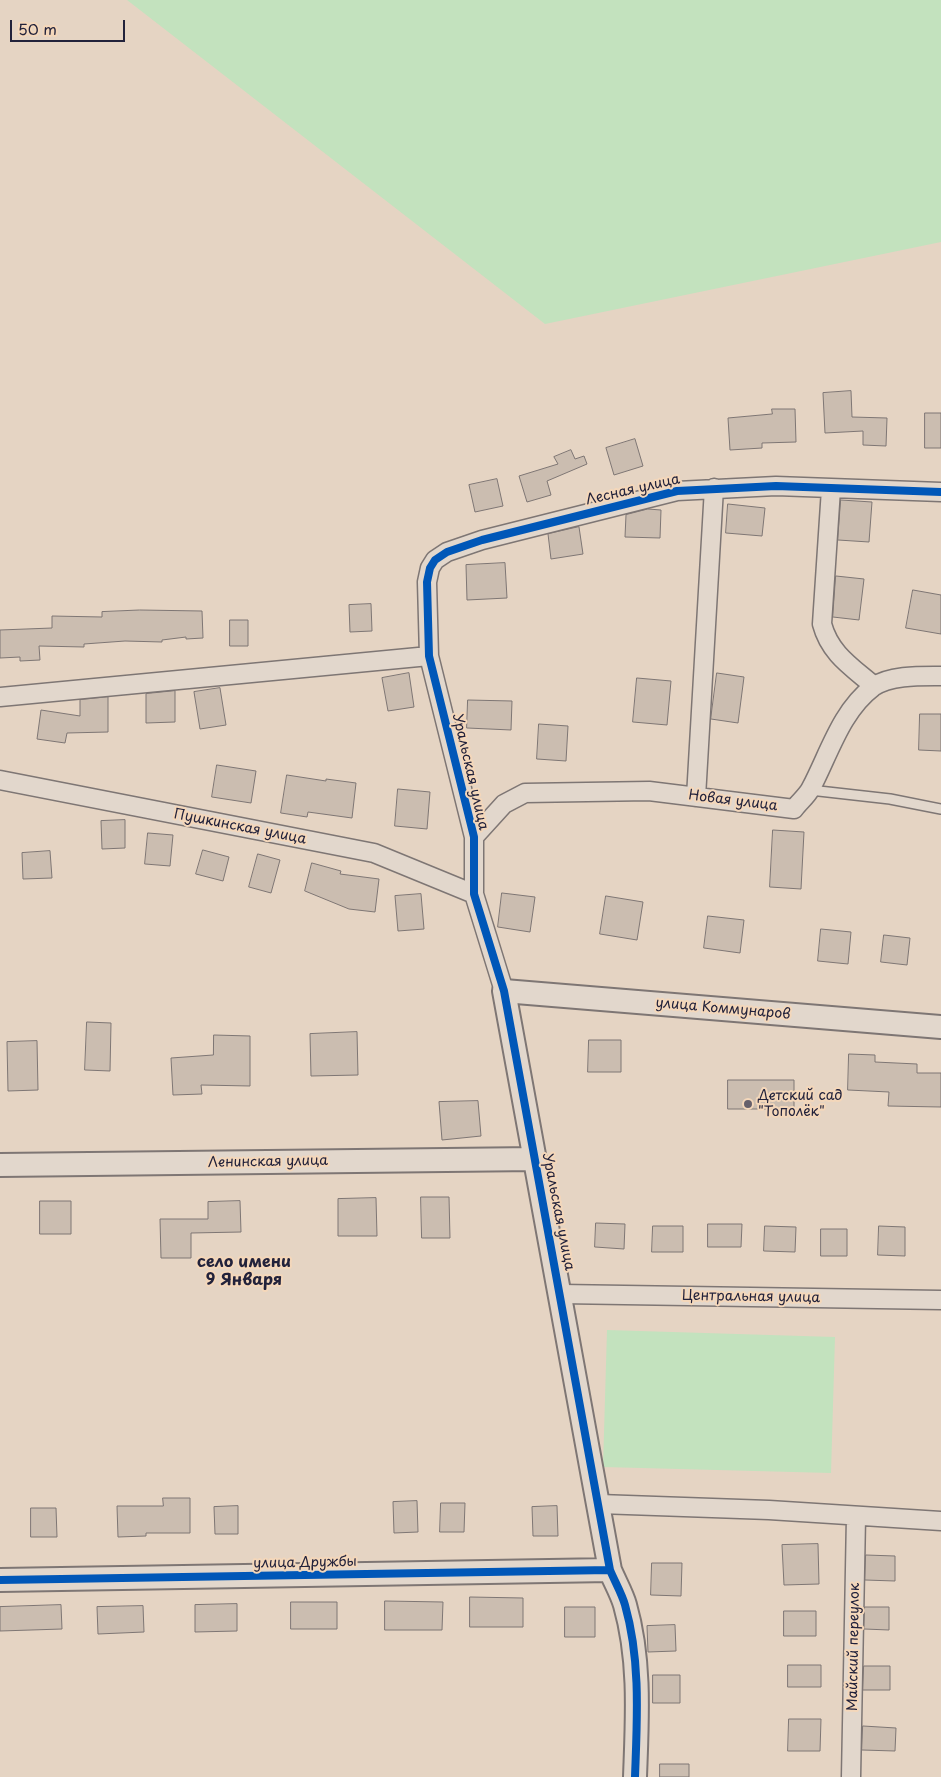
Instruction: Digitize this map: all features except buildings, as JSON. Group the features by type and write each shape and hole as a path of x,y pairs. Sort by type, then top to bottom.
{"street":[{"name":"Лесная улица","path":"429,656 427,582 430,568 436,560 447,552 482,540 677,491 776,486 941,492"},
{"path":"696,797 714,488"},
{"path":"831,489 822,624 826,641 842,659 874,686"},
{"path":"0,697 429,656"},
{"name":"Уральская улица","path":"429,656 474,837 474,894 504,991 561,1294 610,1570 624,1604 631,1633 637,1714 635,1777"},
{"name":"Новая улица","path":"474,837 504,804 525,793 649,791 794,809 810,790 829,747 854,706 874,686 896,679 941,676"},
{"name":"Пушкинская улица","path":"0,780 374,854 474,894"},
{"name":"улица Коммунаров","path":"504,991 941,1027"},
{"name":"Ленинская улица","path":"0,1165 536,1159"},
{"name":"Центральная улица","path":"561,1294 941,1300"},
{"path":"599,1504 769,1510 941,1521"},
{"name":"Майский переулок","path":"851,1777 856,1517"},
{"name":"улица Дружбы","path":"0,1580 610,1570"}],"lane":[{"path":"810,790 890,799 941,809"}],"green space":[{"path":"127,0 941,0 941,242 545,324"},
{"path":"607,1330 835,1337 831,1473 603,1467"}],"cycle path":[{"path":"635,1777 637,1691 634,1647 624,1601 610,1570 504,991 474,894 474,837 429,656 427,582 430,568 435,560 447,552 482,540 677,491 776,486 941,492"},
{"path":"0,1580 610,1570"}],"place":[{"name":"Детский сад \"Тополёк\"","path":"748,1104"}],"district":[{"name":"село имени 9 Января","path":"244,1272"}]}
